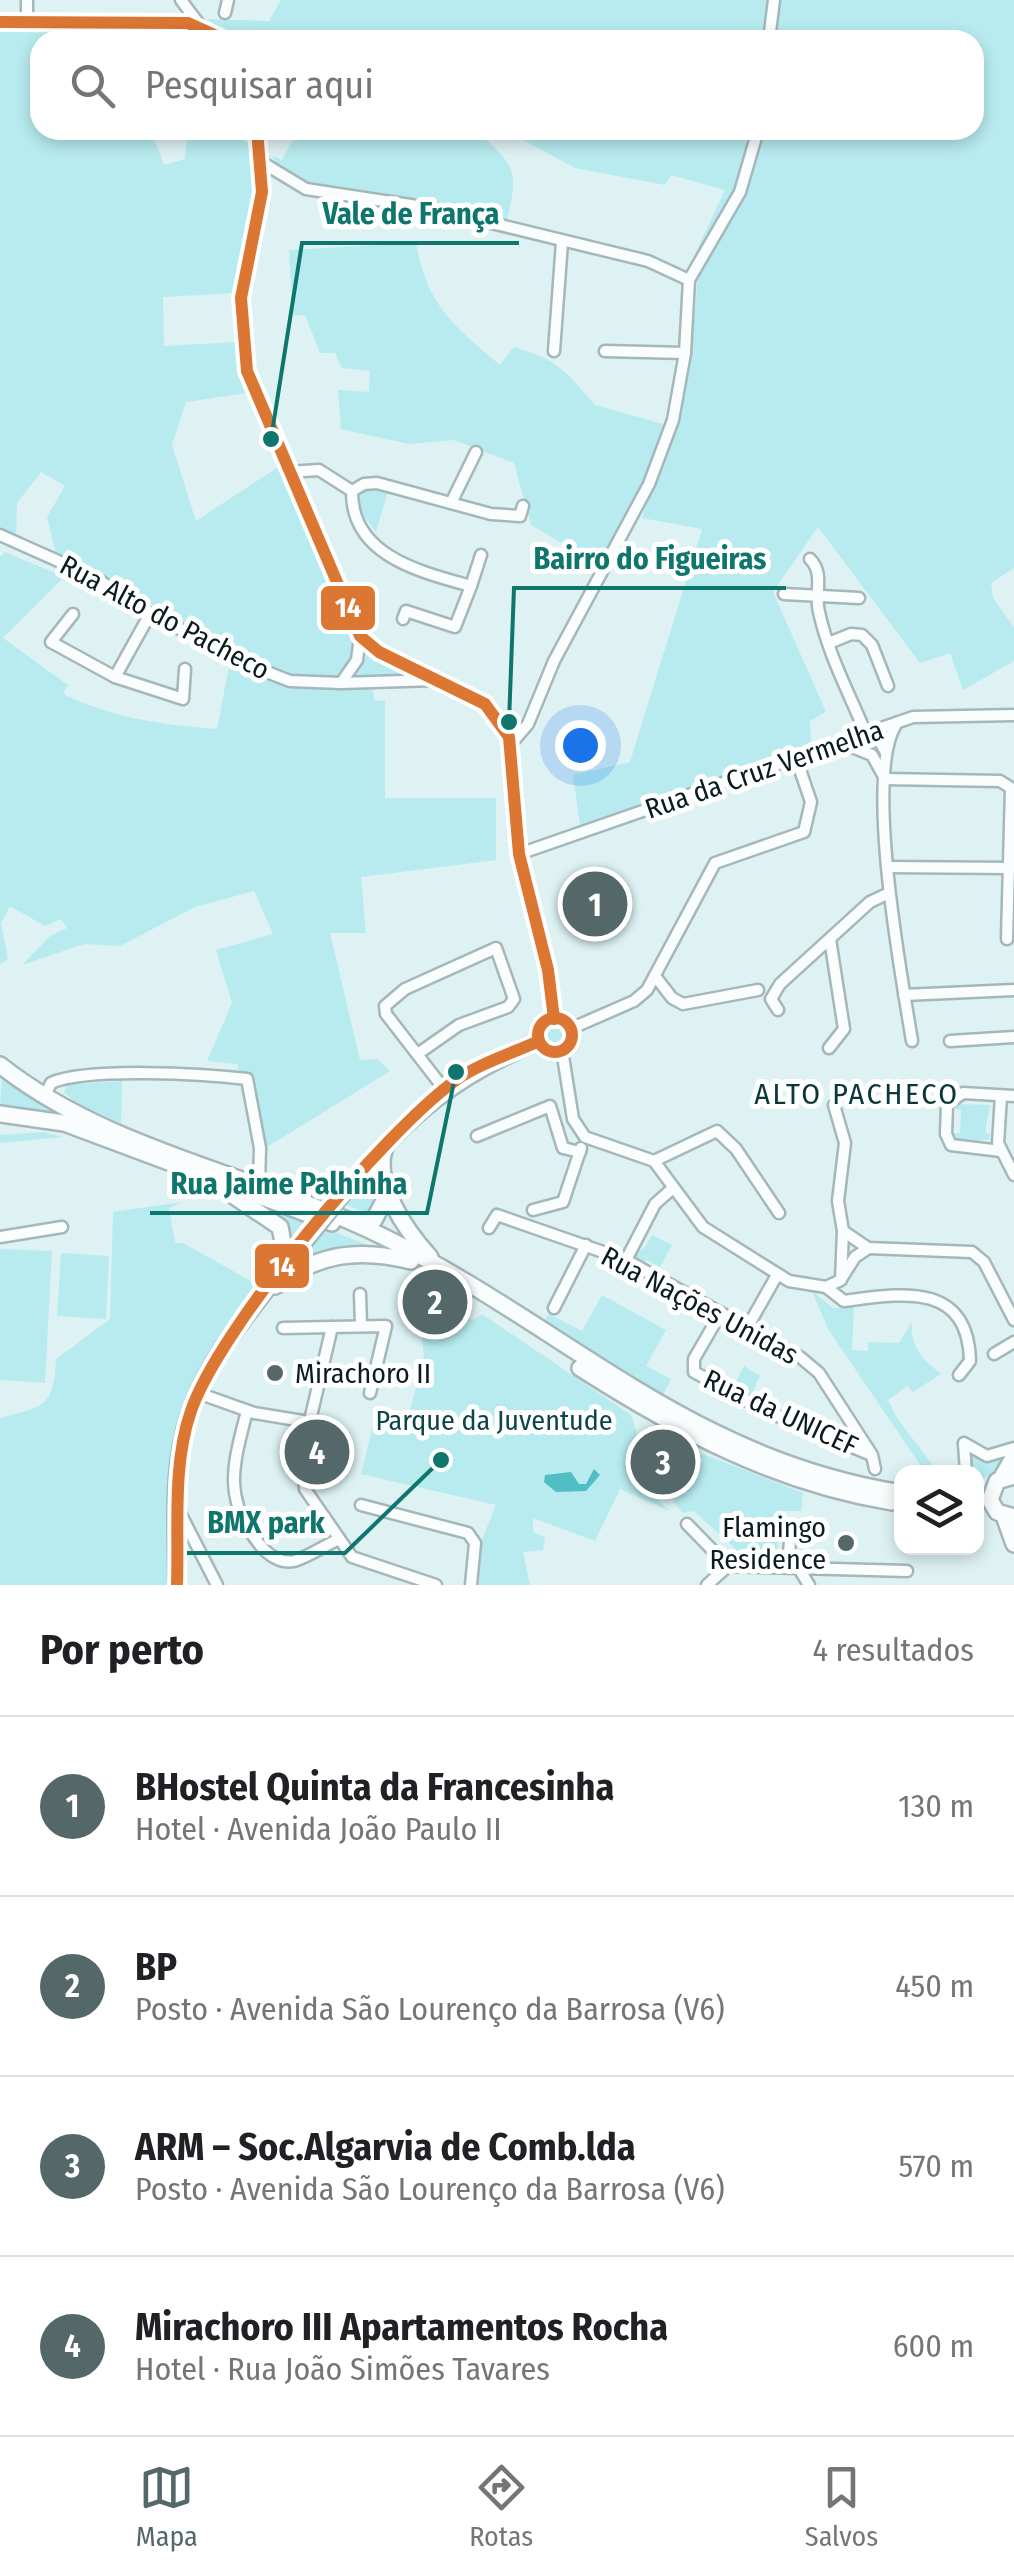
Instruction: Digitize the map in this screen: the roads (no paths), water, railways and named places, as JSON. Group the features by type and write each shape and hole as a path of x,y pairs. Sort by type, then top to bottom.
{"main road":[{"path":"554,1018 570,1029 571,1040 562,1050 548,1051 539,1041 542,1025 554,1018"},
{"path":"176,1585 176,1506 183,1439 198,1393 216,1357 286,1264 393,1135 444,1089 488,1062 539,1041"},
{"path":"0,1065 43,1098 83,1118 350,1220 452,1276 698,1428 813,1474 894,1491"},
{"path":"0,1114 64,1123 333,1223 411,1261 702,1441 816,1486 894,1501"},
{"path":"393,1135 382,1156 389,1190 417,1242 452,1276"},
{"path":"187,1169 280,1226 284,1237 281,1259 260,1298"},
{"path":"350,1220 374,1220 386,1199 375,1177 353,1180"},
{"path":"260,1298 298,1269 332,1256 364,1252 411,1261"},
{"path":"1014,1456 990,1500 1005,1515 1014,1544"}],"street":[{"path":"26,22 27,0"},
{"path":"173,22 180,0"},
{"path":"180,0 203,28"},
{"path":"225,13 228,0"},
{"path":"770,30 774,0"},
{"path":"0,22 173,22 207,30"},
{"path":"173,22 183,30"},
{"path":"259,140 263,162 242,298 241,336 251,384 360,636 378,652 484,704 500,721 512,744 519,854 548,970 554,1018"},
{"path":"512,744 528,724 554,661 649,484 674,420 685,353 690,280 740,192 755,140"},
{"path":"263,162 306,189 430,208 648,261 690,280"},
{"path":"554,351 562,242"},
{"path":"605,351 685,353"},
{"path":"452,502 476,452"},
{"path":"288,472 318,470 352,491"},
{"path":"352,491 364,484 378,483 520,516 524,506"},
{"path":"352,491 352,508 388,558 471,586"},
{"name":"Rua Alto do Pacheco","path":"0,535 94,577 150,614 290,682 440,680"},
{"path":"403,619 406,612 455,628 481,555"},
{"path":"810,559 819,572 817,596 829,643 871,733 886,754"},
{"path":"784,594 858,598"},
{"path":"73,614 51,642 115,677 183,699 185,669"},
{"path":"115,677 150,614"},
{"path":"829,643 851,634 862,635 872,645 888,686"},
{"path":"341,683 356,660 360,636"},
{"name":"Rua da Cruz Vermelha","path":"519,854 897,722 920,716 1014,715"},
{"path":"897,722 886,754 888,894 912,1042"},
{"path":"871,733 872,754 885,779"},
{"path":"840,743 872,754"},
{"path":"570,1029 634,1001 655,976 710,866 804,832 811,802 796,758"},
{"path":"885,779 1006,784 1013,795 1007,939"},
{"path":"887,867 1010,868"},
{"path":"778,1010 772,1004 773,992 870,902 888,894"},
{"path":"829,1048 844,1029 830,939"},
{"path":"444,1089 386,1014 390,997 508,944"},
{"path":"419,1054 458,1025 508,1007 514,998 496,948"},
{"path":"655,976 672,998 683,1004 758,990"},
{"path":"904,994 1014,990"},
{"path":"950,1041 1014,1038"},
{"path":"562,1050 573,1118 585,1137 654,1161 704,1227 776,1275 798,1284 826,1288 844,1301 872,1295 931,1297 944,1302 968,1344 970,1361 959,1375"},
{"path":"43,1098 51,1083 58,1080 184,1075 246,1079 260,1148 259,1184"},
{"path":"1001,1151 958,1147 946,1134 947,1104 956,1094 1014,1096"},
{"path":"1001,1096 1001,1151 1014,1175"},
{"path":"476,1136 550,1106 563,1148 580,1152"},
{"path":"834,1106 845,1143 838,1201 842,1231 840,1280"},
{"path":"654,1161 717,1132 736,1149 779,1213"},
{"path":"533,1210 563,1202 585,1137"},
{"path":"626,1260 655,1204 672,1188"},
{"name":"Rua Nações Unidas","path":"489,1228 497,1214 626,1260 747,1328 819,1373 872,1456 875,1469"},
{"path":"0,1237 62,1227"},
{"path":"842,1231 868,1248 972,1252 984,1262 1014,1320"},
{"name":"Rua Nações Unidas","path":"554,1308 586,1246"},
{"path":"826,1288 840,1280 855,1257 868,1248"},
{"path":"747,1328 776,1275"},
{"path":"360,1294 361,1325"},
{"name":"Rua da UNICEF","path":"720,1314 694,1359 694,1372 766,1411 872,1456"},
{"path":"282,1328 386,1326 370,1393"},
{"path":"332,1327 309,1422 302,1478 337,1540 364,1564 436,1585"},
{"path":"994,1354 1014,1342"},
{"path":"198,1393 247,1411 309,1422"},
{"path":"247,1411 234,1467 234,1501 261,1547 275,1558 293,1562 337,1540"},
{"path":"966,1465 964,1443 987,1456 1014,1448"},
{"path":"361,1505 468,1533 476,1544 471,1585"},
{"path":"176,1506 217,1585"},
{"path":"687,1524 728,1566"},
{"path":"791,1526 793,1567 809,1585"},
{"path":"707,1585 728,1566 907,1571"}],"water":[{"path":"594,1469 600,1475 586,1491 556,1492 544,1482 545,1475 571,1472 579,1484 586,1484"}],"place":[{"name":"Vale de França","path":"271,439"},
{"name":"Bairro do Figueiras","path":"509,722"},
{"name":"BHostel Quinta da Francesinha","path":"595,904"},
{"name":"Rua Jaime Palhinha","path":"456,1072"},
{"name":"BP","path":"435,1302"},
{"name":"Mirachoro II","path":"275,1373"},
{"name":"Mirachoro III Apartamentos Rocha","path":"317,1452"},
{"name":"BMX park","path":"441,1460"},
{"name":"ARM – Soc.Algarvia de Comb.lda","path":"663,1462"},
{"name":"Flamingo Residence","path":"846,1543"}],"district":[{"name":"ALTO PACHECO","path":"857,1094"}],"park label":[{"name":"Parque da Juventude","path":"494,1420"}]}
